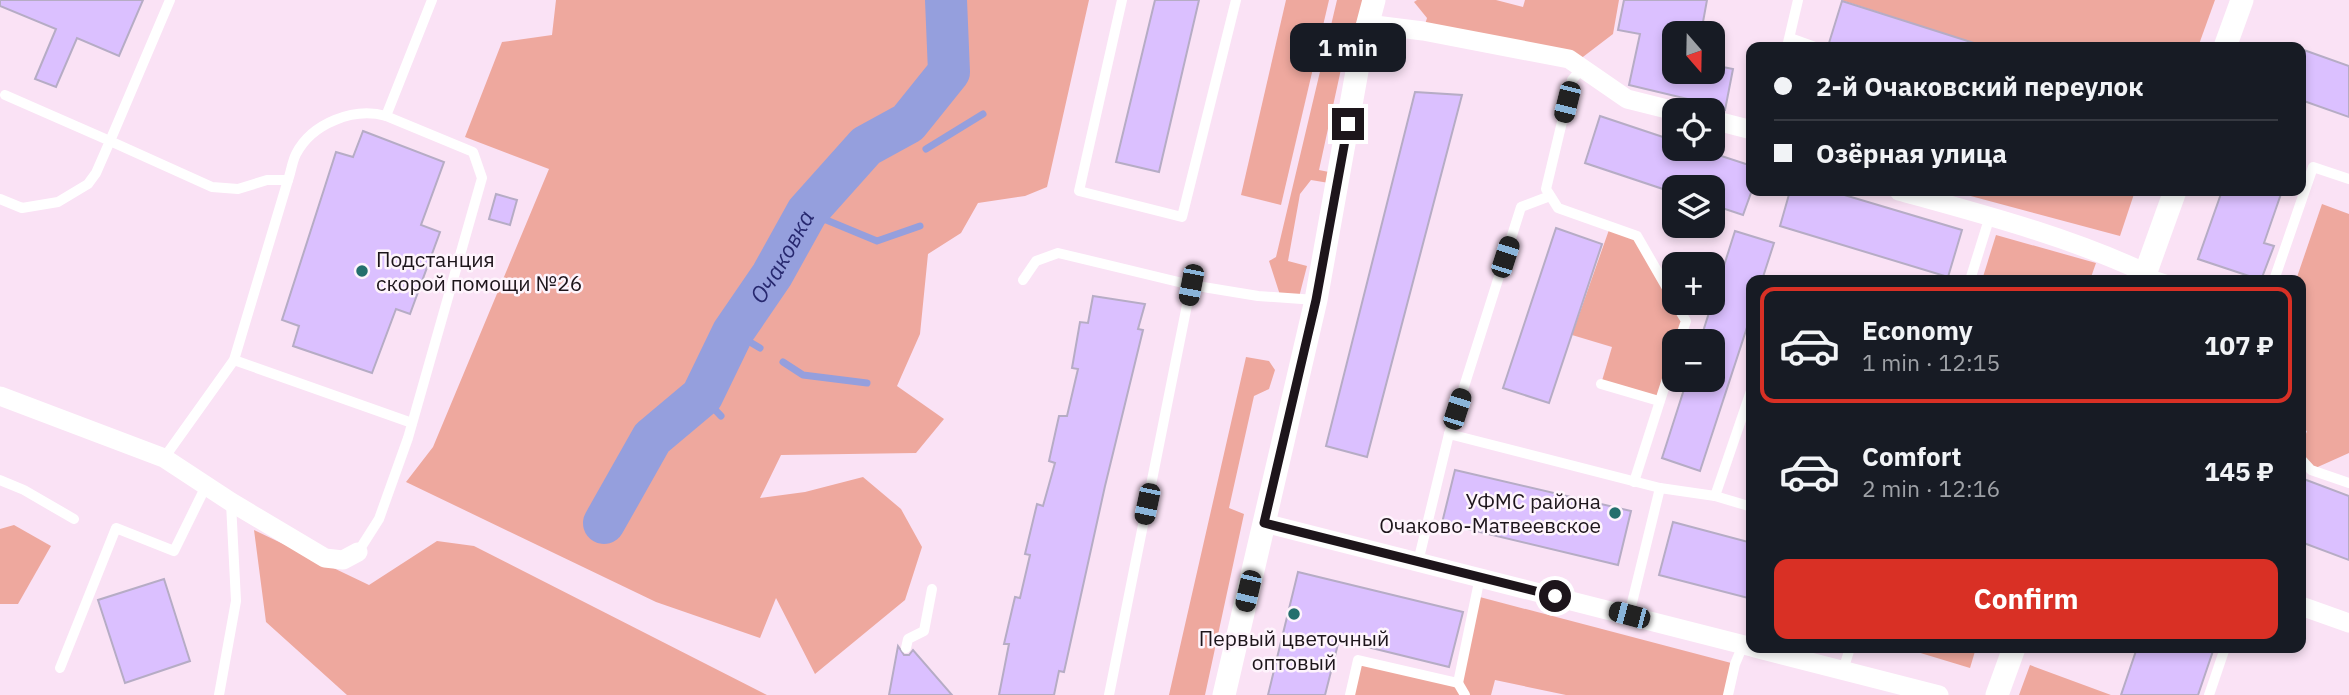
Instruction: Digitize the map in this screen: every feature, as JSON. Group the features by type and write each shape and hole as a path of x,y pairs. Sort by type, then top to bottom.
{"street":[{"path":"1224,695 1316,300 1367,24 1374,0"},
{"path":"2227,42 2242,0"},
{"path":"1367,24 1423,31 1569,59 1627,99 1662,108"},
{"path":"1725,123 1746,128"},
{"path":"1917,196 1990,216 2110,256 2146,275"},
{"path":"2153,275 2174,196"},
{"path":"0,396 164,458 325,558 342,560 358,552"},
{"path":"1264,523 1746,645"},
{"path":"2306,608 2349,623"},
{"path":"1777,653 1939,695"},
{"path":"1997,695 2012,653"}],"lane":[{"path":"0,199 22,208 58,202 88,184 96,173 170,0"},
{"path":"386,116 432,0"},
{"path":"1122,0 1079,191 1182,217 1236,0"},
{"path":"1789,42 1798,0"},
{"path":"1582,68 1572,80 1546,189 1558,208 1637,236 1662,279"},
{"path":"5,94 212,187 238,189 267,180 288,180"},
{"path":"164,458 234,360 296,154 313,132 351,114 371,112 473,152 482,178 412,423 379,519 358,552"},
{"path":"2306,187 2313,167 2349,179"},
{"path":"1419,562 1448,434 1521,207 1550,196"},
{"path":"2276,275 2303,196"},
{"path":"1972,275 1990,216"},
{"path":"1023,280 1036,261 1058,253 1191,285 1258,296 1316,300"},
{"path":"1109,695 1191,285"},
{"path":"234,360 412,423"},
{"path":"1601,384 1659,401"},
{"path":"1633,482 1662,392"},
{"path":"1715,496 1746,406"},
{"path":"1448,434 1633,482 1715,496 1746,505"},
{"path":"2306,464 2311,470 2349,483"},
{"path":"0,480 24,490 74,519"},
{"path":"60,668 116,528 174,551 206,486"},
{"path":"1629,615 1660,488"},
{"path":"219,695 236,601 231,502"},
{"path":"1465,695 1458,683 1480,577"},
{"path":"906,648 908,639 924,631 932,589"},
{"path":"1728,695 1735,664 1746,651"},
{"path":"1843,670 1848,653"},
{"path":"2209,695 2223,653"},
{"path":"1350,695 1358,660 1458,683"}],"shaded area":[{"path":"556,0 1089,0 1047,187 1025,196 978,203 961,233 928,254 920,334 897,386 944,419 916,453 781,455 760,498 805,492 863,477 901,509 922,547 905,600 815,674 776,598 760,638 656,602 406,482 433,447 549,169 465,137 502,42 552,35"},
{"path":"1286,0 1329,0 1281,205 1241,195"},
{"path":"1337,0 1367,0 1353,58 1343,60 1319,170 1329,172 1329,183 1311,180 1300,194 1288,261 1307,266 1299,297 1280,295 1269,261 1276,257"},
{"path":"1496,0 1523,7 1525,0 1619,0 1613,34 1575,63 1423,31 1427,18 1414,2"},
{"path":"1841,0 2215,0 2200,42 1971,42"},
{"path":"1971,196 2133,196 2120,236"},
{"path":"2322,204 2349,214 2349,453 2311,470 2306,464 2306,275 2298,275"},
{"path":"1610,227 1637,236 1662,279 1662,315 1683,315 1686,321 1682,329 1662,329 1662,392 1659,401 1601,384 1612,347 1572,335"},
{"path":"1996,235 2096,263 2092,275 1984,275"},
{"path":"1246,357 1269,361 1275,370 1269,389 1254,396 1229,508 1244,514 1205,695 1169,695"},
{"path":"14,525 51,546 18,604 0,604 0,529"},
{"path":"254,530 369,585 437,541 474,546 767,695 347,695 266,622"},
{"path":"1476,596 1735,664 1728,695 1566,695 1495,680 1491,695 1350,695 1358,660 1458,682"},
{"path":"1920,653 1974,653 1970,668"},
{"path":"2030,665 2035,667 2111,695 2019,695"}],"building":[{"path":"0,0 143,0 119,56 77,38 56,87 35,79 56,29 0,6"},
{"path":"1155,0 1199,0 1159,172 1116,162"},
{"path":"1624,0 1707,0 1703,21 1662,21 1662,84 1726,84 1726,68 1733,69 1725,110 1725,98 1684,98 1629,85 1640,34 1618,30"},
{"path":"1842,1 1971,42 1829,42"},
{"path":"2306,51 2349,66 2349,117 2306,102"},
{"path":"1415,92 1462,95 1367,457 1326,446"},
{"path":"1600,116 1662,137 1662,161 1725,161 1725,157 1746,164 1746,196 1750,196 1743,215 1725,209 1725,175 1662,175 1662,189 1585,163"},
{"name":"Подстанция скорой помощи №26","path":"363,131 444,162 421,225 440,232 410,314 396,309 372,373 293,346 299,326 282,320 336,152 353,157"},
{"path":"496,194 517,200 510,225 489,219"},
{"path":"1789,196 1848,196 1962,230 1949,275 1941,275 1780,226"},
{"path":"2220,196 2280,196 2264,243 2274,246 2263,275 2246,275 2198,259"},
{"path":"1556,228 1602,244 1549,403 1503,388"},
{"path":"1735,231 1774,243 1764,275 1746,275 1746,330 1700,471 1662,458 1683,392 1725,392 1725,329 1704,329 1708,315 1725,315 1725,262"},
{"path":"1093,296 1145,304 1138,329 1143,330 1064,672 1059,671 1054,695 999,695 1009,644 1004,644 1015,597 1020,598 1030,555 1025,554 1037,504 1043,506 1055,463 1049,461 1059,416 1067,416 1078,369 1072,368 1080,322 1088,323"},
{"path":"1455,470 1631,511 1618,565 1442,523"},
{"path":"2306,480 2349,496 2349,560 2306,544"},
{"path":"1673,522 1746,541 1746,597 1659,575"},
{"path":"1298,572 1463,612 1449,667 1339,640 1325,695 1268,695"},
{"path":"164,579 190,661 125,683 98,600"},
{"path":"898,646 904,655 909,655 913,650 952,695 889,695"},
{"path":"2135,653 2212,653 2198,695 2121,695"}],"waterway":[{"name":"Очаковка","path":"604,523 652,438 702,396 733,332 772,275 807,212 866,146 908,123 949,72 946,0"},
{"path":"926,149 983,114"},
{"path":"807,212 877,241 920,226"},
{"path":"733,332 760,348"},
{"path":"783,362 803,375 867,383"},
{"path":"702,396 721,416"}],"place":[{"name":"Подстанция скорой помощи №26","path":"362,271"},
{"name":"УФМС района Очаково-Матвеевское","path":"1615,513"},
{"name":"Первый цветочный оптовый","path":"1294,614"}],"route":[{"path":"1348,124 1316,300 1264,523 1555,596"}]}
